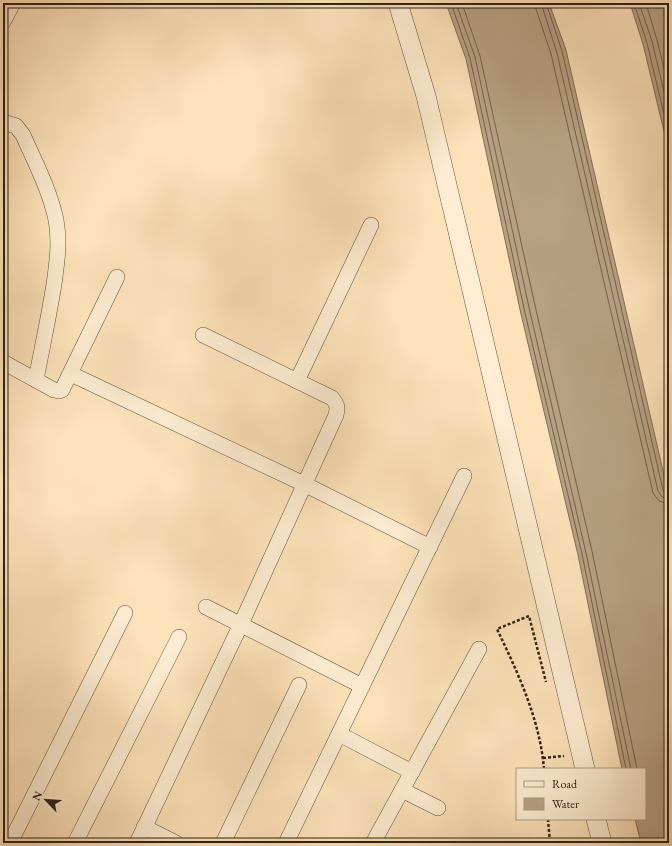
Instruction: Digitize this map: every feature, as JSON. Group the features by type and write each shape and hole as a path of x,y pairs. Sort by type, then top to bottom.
{"street":[{"path":"3,22 12,3"},
{"path":"398,3 426,96 584,768"},
{"path":"3,122 16,126 23,135 51,201 58,236 51,302 36,380"},
{"path":"297,381 371,225"},
{"path":"3,362 54,390 62,390 117,277"},
{"path":"137,843 241,624 338,408 332,398 203,335"},
{"path":"71,374 304,484 430,547"},
{"path":"286,843 464,476"},
{"path":"206,607 362,686"},
{"path":"10,843 125,613"},
{"path":"75,843 179,637"},
{"path":"373,843 479,649"},
{"path":"223,843 299,685"},
{"path":"339,734 412,772"},
{"path":"402,790 438,808"},
{"path":"596,820 602,843"},
{"path":"144,827 176,843"}],"path":[{"path":"529,616 497,629 515,668 526,697 537,732 544,768"},
{"path":"543,758 564,756"},
{"path":"548,820 550,843"}],"water":[{"path":"446,3 549,3 566,50 669,497 669,843 641,843 635,820 646,820 646,768 622,768 578,555 521,314 466,59"},
{"path":"630,3 669,3 669,152 643,44"}]}
